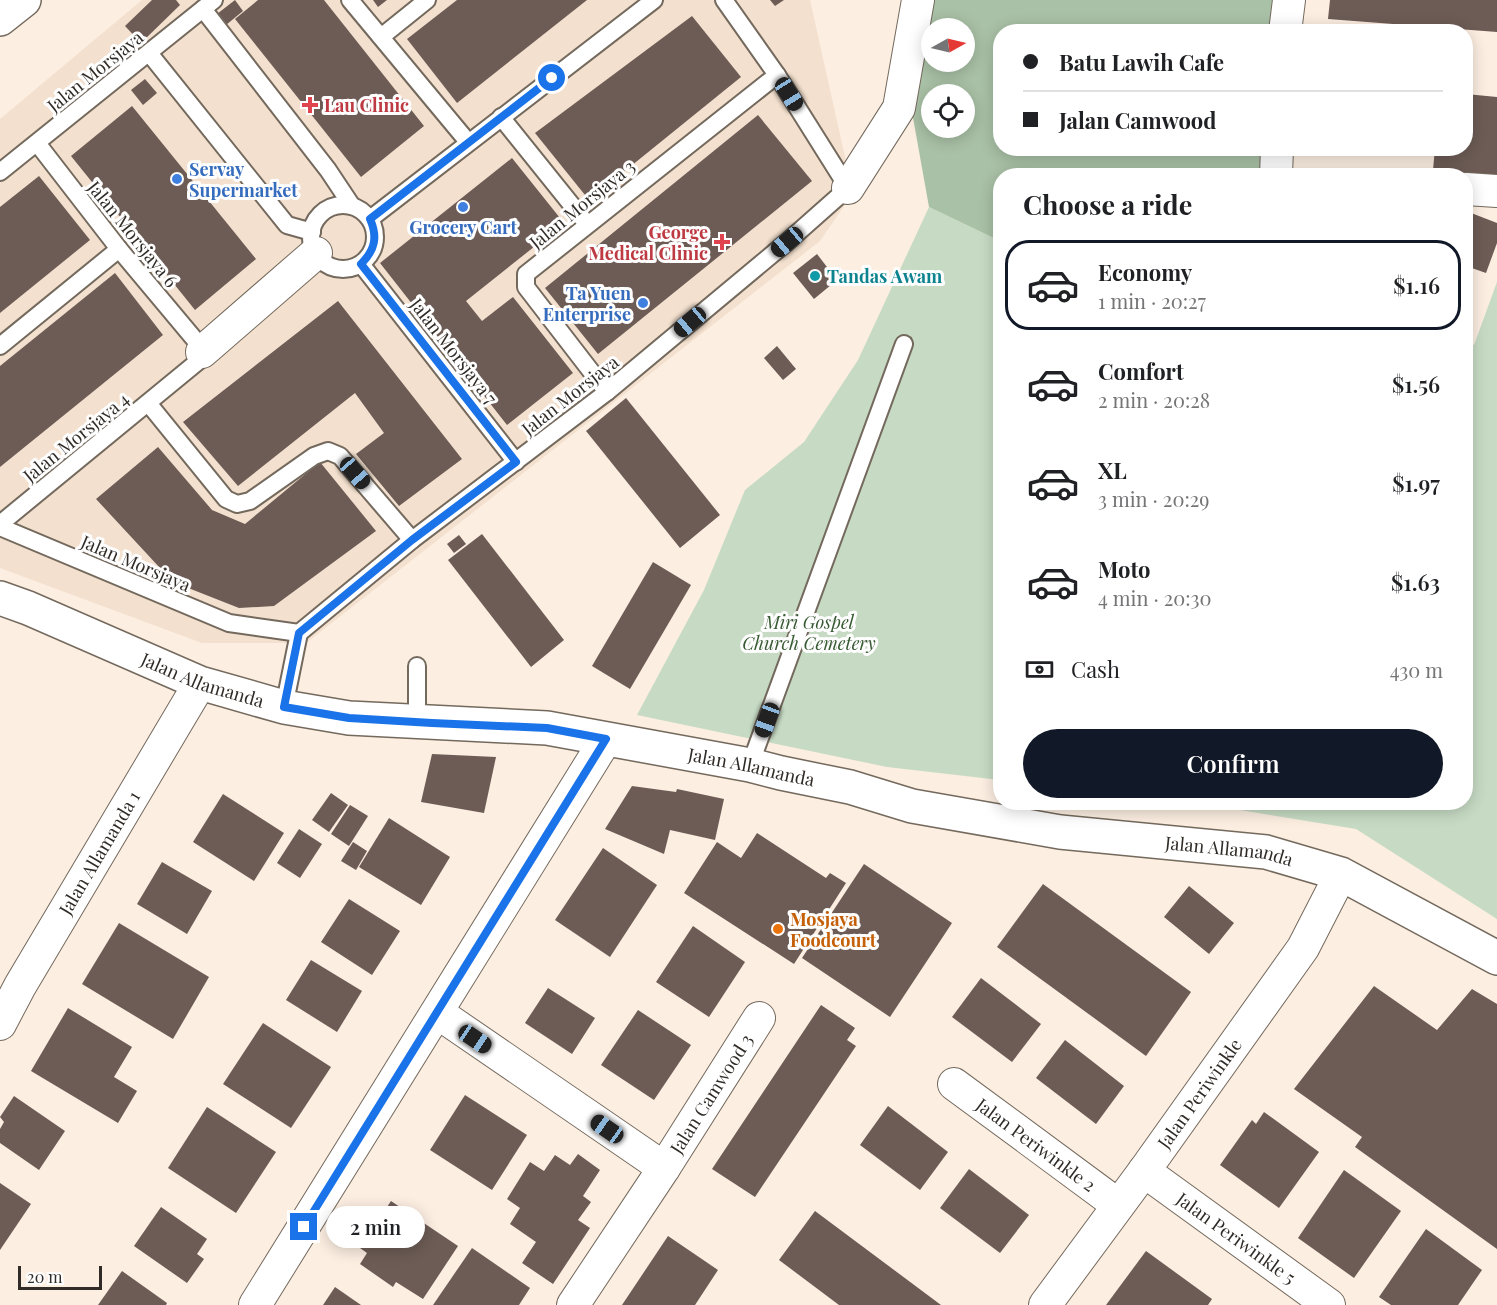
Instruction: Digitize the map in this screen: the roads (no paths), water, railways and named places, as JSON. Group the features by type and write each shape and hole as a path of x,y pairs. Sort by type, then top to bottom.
{"main road":[{"path":"0,19 24,0"},
{"name":"Jalan Allamanda","path":"0,598 200,683 284,707 349,718 547,728 750,765 850,787 923,808 1060,832 1266,852 1341,874 1497,958"}],"street":[{"path":"848,188 899,108 918,0"},
{"path":"1286,24 1289,0"},
{"path":"1473,189 1497,191"},
{"path":"202,349 314,243"},
{"name":"Jalan Allamanda 1","path":"0,1024 20,986 200,683"},
{"path":"255,1305 606,739"},
{"name":"Jalan Periwinkle","path":"1045,1305 1303,948 1341,874"},
{"name":"Jalan Camwood 3","path":"438,1013 664,1168"},
{"name":"Jalan Camwood 3","path":"573,1305 664,1168 759,1018"},
{"name":"Jalan Periwinkle 2","path":"954,1084 1118,1205"},
{"name":"Jalan Periwinkle 5","path":"1144,1171 1329,1305"}],"lane":[{"path":"350,0 468,142"},
{"path":"381,37 427,0"},
{"path":"370,219 654,0"},
{"path":"724,0 777,75 848,188"},
{"path":"208,4 352,206"},
{"name":"Jalan Morsjaya","path":"0,172 208,4"},
{"path":"149,53 287,225 314,243"},
{"name":"Jalan Morsjaya 3","path":"607,392 526,286 526,274 777,75"},
{"path":"501,117 587,224"},
{"name":"Jalan Morsjaya 6","path":"37,143 119,249 202,349"},
{"name":"Jalan Morsjaya","path":"0,525 229,623 299,633 412,540 607,392 787,242 848,188"},
{"path":"352,206 362,211 370,219 375,238 373,248 361,264 351,268 331,267 322,262 314,243 315,222 331,207 352,206"},
{"path":"0,346 119,249"},
{"name":"Jalan Morsjaya 7","path":"361,264 516,462"},
{"path":"750,765 904,344"},
{"name":"Jalan Morsjaya 4","path":"0,525 201,359 202,349"},
{"name":"Jalan Morsjaya 4","path":"148,403 226,499 237,504 250,501 314,456 328,451 340,456 412,540"},
{"path":"284,707 299,633"},
{"path":"417,666 417,722"}],"place":[{"name":"Lau Clinic","path":"310,105"},
{"name":"Servay Supermarket","path":"177,179"},
{"name":"Grocery Cart","path":"463,207"},
{"name":"George Medical Clinic","path":"722,242"},
{"name":"Tandas Awam","path":"815,276"},
{"name":"Ta Yuen Enterprise","path":"643,303"},
{"name":"Mosjaya Foodcourt","path":"778,929"}],"park label":[{"name":"Miri Gospel Church Cemetery","path":"809,632"}]}
